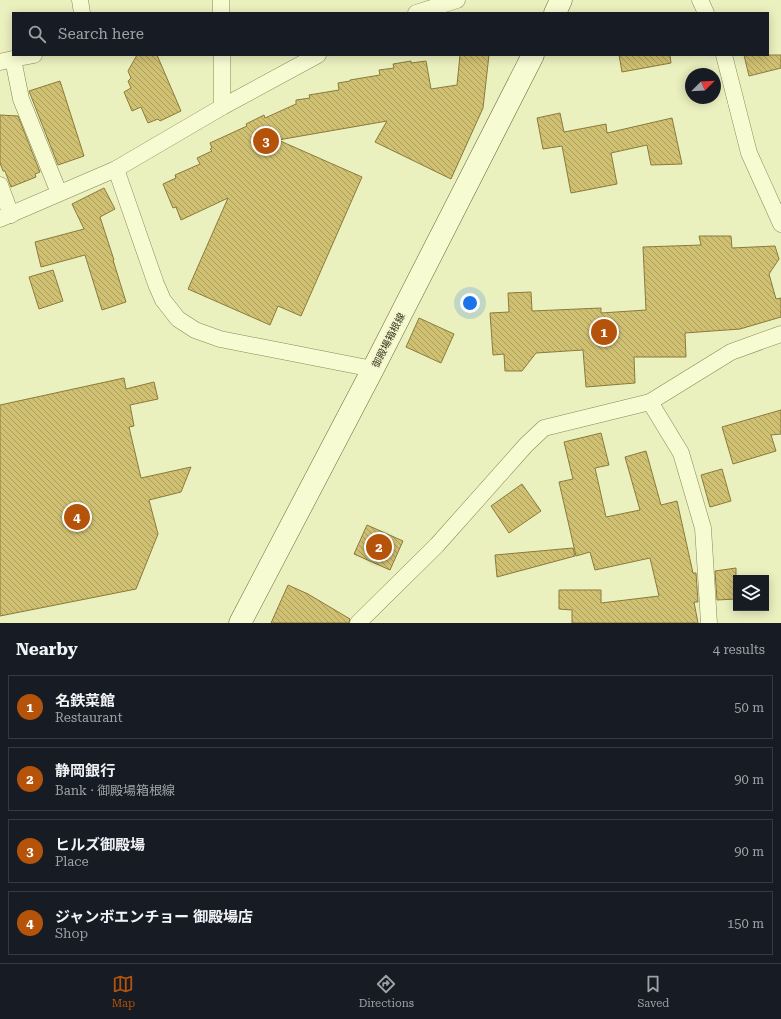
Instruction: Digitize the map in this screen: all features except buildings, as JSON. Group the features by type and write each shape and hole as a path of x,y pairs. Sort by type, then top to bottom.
{"main road":[{"path":"555,12 561,0"},
{"name":"御殿場箱根線","path":"240,623 374,369 532,56"}],"street":[{"path":"80,0 82,12"},
{"path":"221,0 221,12"},
{"path":"419,12 457,0"},
{"path":"700,0 706,12"},
{"path":"28,56 6,60 60,193"},
{"path":"222,56 222,107"},
{"path":"0,185 6,217 116,169 222,107 316,56"},
{"path":"724,56 749,153 781,224"},
{"path":"116,169 156,284 163,300 178,319 195,330 220,339 374,369"},
{"path":"358,623 437,545 526,445 544,428 650,402 731,352 781,334"},
{"path":"650,402 681,453 703,528 709,623"}],"place":[{"name":"ヒルズ御殿場","path":"266,141"},
{"name":"名鉄菜館","path":"604,332"},
{"name":"ジャンボエンチョー 御殿場店","path":"77,517"},
{"name":"静岡銀行","path":"379,547"}]}
